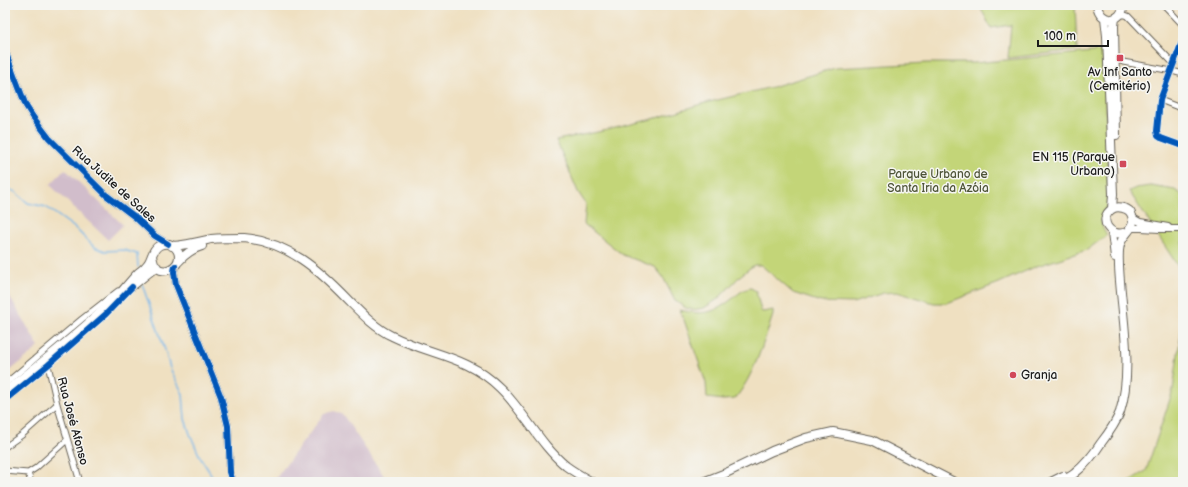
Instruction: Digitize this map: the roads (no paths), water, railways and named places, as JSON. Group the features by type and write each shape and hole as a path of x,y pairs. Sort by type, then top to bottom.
{"main road":[{"path":"1097,5 1100,15 1105,18 1110,19 1122,11"},
{"path":"1122,11 1114,26 1118,193 1119,201 1122,207"},
{"path":"1105,18 1113,194 1112,210"},
{"path":"1059,482 1075,474 1092,456 1111,429 1119,413 1124,392 1126,371 1119,252 1122,239 1129,230 1133,223 1133,218 1127,209 1122,207 1117,207 1108,213 1106,224 1112,232 1122,234 1129,230"},
{"path":"1051,482 1070,474 1087,456 1106,429 1115,412 1119,397 1121,383 1121,350 1112,232"},
{"path":"5,392 82,328 131,284 146,267 153,252 159,245 188,244 230,238 257,240 286,250 308,262 359,311 380,329 391,336 461,362 486,376 500,388 518,408 550,450 566,466 592,482"},
{"path":"131,284 160,269 172,269 184,254 192,249 213,241 257,244 295,258 319,277 367,324 378,332 401,345 441,358 470,370 483,379 497,390 550,456 574,475 586,482"},
{"path":"170,245 178,252 177,264"},
{"path":"153,252 154,262 160,269"},
{"path":"703,482 726,473 772,451 806,438 833,432 872,440 954,482"},
{"path":"716,482 732,476 777,451 811,438 846,438 872,446 942,482"}],"street":[{"path":"1164,5 1183,25"},
{"path":"1122,11 1174,64"},
{"path":"1183,39 1160,100 1157,131 1158,136 1161,138 1183,146"},
{"name":"Rua Judite de Sales","path":"5,51 26,106 33,117 49,138 106,195 135,217 149,232 152,236 153,252"},
{"path":"1123,62 1183,74"},
{"path":"1160,100 1183,109"},
{"path":"1133,218 1140,222 1183,229"},
{"path":"1129,230 1141,228 1175,228"},
{"name":"Rua Judite de Sales","path":"149,232 170,245"},
{"path":"176,285 174,272 177,264"},
{"path":"160,269 172,278 176,285 221,397 228,426 230,472 233,482"},
{"path":"5,400 48,365 106,314 131,284"},
{"path":"5,376 7,383 82,319 131,284"},
{"name":"Rua José Afonso","path":"48,365 57,404 79,482"},
{"path":"5,447 22,435 57,404"},
{"path":"5,471 28,473 36,468 67,440"},
{"path":"28,473 31,482"}],"waterway":[{"path":"5,190 14,191 28,203 46,207 75,228 94,247 105,251 124,250 137,254 138,267"},
{"path":"142,284 170,368 183,394 185,419 190,434 200,457 216,482"}],"place":[{"name":"Av Inf Santo (Cemitério)","path":"1120,58"},
{"name":"EN 115 (Parque Urbano)","path":"1123,164"},
{"name":"Granja","path":"1013,375"}],"park label":[{"name":"Parque Urbano de Santa Iria da Azóia","path":"938,181"}]}
